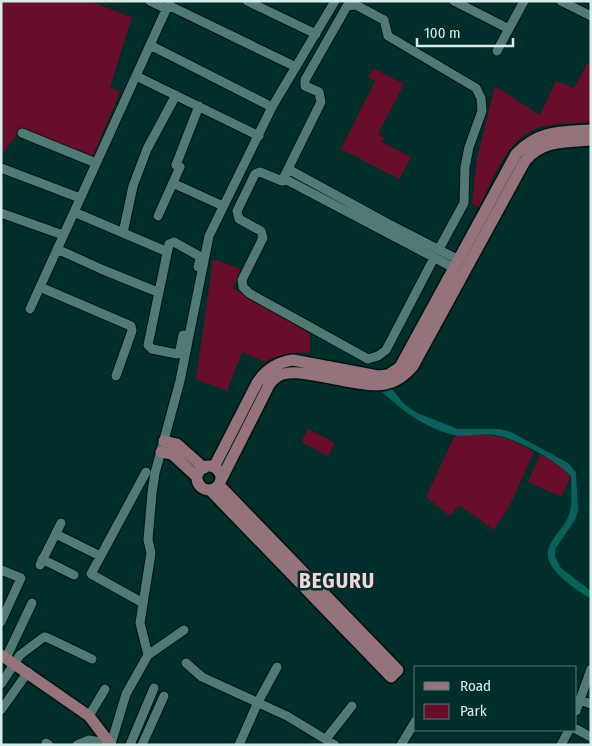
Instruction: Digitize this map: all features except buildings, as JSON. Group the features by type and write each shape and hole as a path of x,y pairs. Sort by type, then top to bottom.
{"main road":[{"path":"216,485 272,381 283,373 301,367 373,376 388,375 403,364 522,165 537,150 558,137 591,130"},
{"path":"437,310 457,264 516,154 537,138 558,137 591,140"},
{"path":"216,485 391,677 398,670 216,485 201,486 205,471 260,378 278,364 293,360 301,367"},
{"path":"163,446 177,444 205,471 219,472 216,485"},
{"path":"7,659 89,716 111,744"}],"street":[{"path":"150,1 168,5 296,67"},
{"path":"247,1 316,34"},
{"path":"148,654 140,623 151,553 148,540 152,492 176,396 192,311 200,259 199,256 174,242 169,244 148,345 152,349 177,354 180,350 192,311 209,236 272,107 335,1"},
{"path":"454,1 510,29"},
{"path":"497,51 524,1"},
{"path":"564,2 591,16"},
{"path":"434,258 386,350 378,356 368,359 248,294 243,287 242,280 263,238 263,234 239,219 237,211 255,174 260,172 282,181 321,102 319,92 306,86 305,80 348,3 356,5 384,20 388,36 476,88 481,98 482,111 469,147 465,167 464,203 439,249"},
{"path":"30,309 168,5"},
{"path":"150,45 272,107"},
{"path":"136,76 259,136"},
{"path":"123,233 133,186 147,149 176,96"},
{"path":"158,216 180,167 176,165 199,106"},
{"path":"22,133 96,163"},
{"path":"1,168 80,198"},
{"path":"288,169 410,240 434,258 457,264"},
{"path":"283,178 410,240 439,249 457,264"},
{"path":"177,185 223,206"},
{"path":"74,212 163,250"},
{"path":"1,213 62,235"},
{"path":"57,248 101,270 155,291"},
{"path":"40,287 131,326 132,331 116,376"},
{"path":"143,603 90,574 146,472"},
{"path":"61,523 41,562 74,575"},
{"path":"56,534 100,556"},
{"path":"1,570 21,578 1,622"},
{"path":"1,684 7,659 32,603"},
{"path":"77,745 89,740 111,744 126,694 148,654 169,642 184,630"},
{"path":"7,659 20,654 46,636 92,660"},
{"path":"186,662 202,678 287,716 335,745"},
{"path":"239,745 258,702 277,667"},
{"path":"577,707 580,694 591,670"},
{"path":"1,710 28,672"},
{"path":"130,745 154,688"},
{"path":"89,716 105,689"},
{"path":"580,694 591,704"},
{"path":"142,745 164,696"},
{"path":"326,739 352,706"},
{"path":"401,745 414,723"},
{"path":"577,730 591,737"},
{"path":"561,745 568,731"}],"green space":[{"path":"1,1 89,1 132,17 110,87 120,92 93,156 21,129 1,153"},
{"path":"588,62 591,65 591,122 545,126 532,130 512,147 504,158 479,207 472,204 477,158 495,86 540,115 556,81 574,88"},
{"path":"373,68 404,84 378,134 384,138 382,142 411,157 399,179 341,149 375,81 368,77"},
{"path":"213,259 241,269 233,288 310,334 310,353 298,352 287,354 265,362 242,352 227,391 196,379"},
{"path":"308,429 335,443 328,456 301,442"},
{"path":"481,434 508,440 534,452 509,507 494,530 459,505 450,516 426,497 455,435"},
{"path":"540,454 563,467 571,476 561,497 528,482"}],"shaded area":[{"path":"392,389 404,404 417,413 458,429 500,429 511,432 568,463 576,472 578,511 575,520 555,549 555,557 561,568 591,591 591,599 560,576 549,561 550,545 569,515 571,476 547,457 503,437 490,434 458,436 423,423 398,406 382,392"}],"district":[{"name":"BEGURU","path":"337,581"}]}
